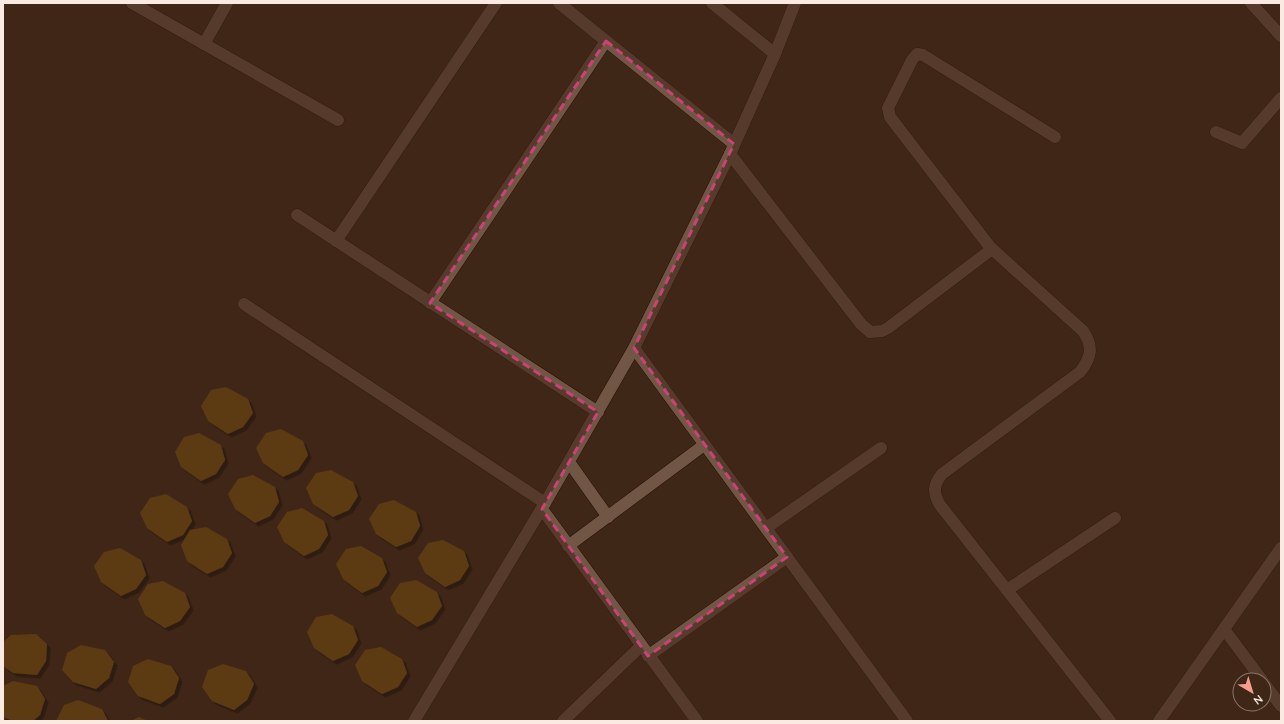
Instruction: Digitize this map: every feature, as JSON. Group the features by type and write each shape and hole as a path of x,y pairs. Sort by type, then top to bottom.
{"street":[{"path":"132,3 338,120"},
{"path":"204,44 227,3"},
{"path":"336,241 496,3"},
{"path":"559,3 606,41 732,150 861,324 870,332 882,331 888,328 992,248"},
{"path":"712,3 775,54"},
{"path":"414,721 569,462 634,348 732,150 775,54 795,3"},
{"path":"1251,3 1281,36"},
{"path":"430,303 606,41"},
{"path":"1055,137 923,55 917,54 912,60 889,103 888,113 992,248 1089,339 1091,348 1087,363 1080,372 942,474 936,480 934,489 936,498 1110,721"},
{"path":"1216,132 1242,143 1281,98"},
{"path":"297,215 598,412"},
{"path":"244,304 543,506 568,546 697,721"},
{"path":"634,348 907,721"},
{"path":"568,546 704,444"},
{"path":"766,528 880,448"},
{"path":"569,462 608,517"},
{"path":"1007,590 1115,518"},
{"path":"1159,721 1281,548"},
{"path":"648,656 787,557"},
{"path":"1224,629 1256,672"},
{"path":"563,721 641,646"},
{"path":"1272,694 1281,706"}],"highlighted area":[{"path":"606,41 734,144 634,348 787,557 648,656 542,509 598,412 430,303"}],"building":[{"path":"226,387 248,399 253,413 243,427 228,434 208,421 201,406 211,390"},
{"path":"281,429 303,441 308,455 298,470 283,477 263,463 256,448 266,433"},
{"path":"199,433 221,445 225,460 216,474 201,481 181,467 175,452 184,437"},
{"path":"331,470 353,482 358,496 349,510 333,517 313,504 306,488 316,473"},
{"path":"253,475 275,487 279,502 270,516 255,523 235,509 228,494 238,479"},
{"path":"166,494 187,507 192,521 183,535 167,542 147,528 140,513 150,498"},
{"path":"394,500 416,512 420,526 411,541 396,547 376,534 369,519 379,504"},
{"path":"302,508 324,521 328,535 319,549 304,556 284,542 277,527 287,512"},
{"path":"206,527 227,539 232,553 223,567 207,574 187,561 181,545 190,530"},
{"path":"443,540 464,551 469,566 460,580 445,587 425,573 418,558 428,543"},
{"path":"361,546 382,558 387,572 378,586 362,593 343,579 336,564 346,549"},
{"path":"120,548 141,560 146,575 136,589 121,596 101,582 94,566 104,552"},
{"path":"416,580 437,592 442,606 432,620 417,627 397,613 390,598 400,583"},
{"path":"163,581 185,593 190,607 180,621 165,628 145,615 138,599 148,584"},
{"path":"332,614 353,626 358,640 349,654 333,661 314,648 307,632 316,617"},
{"path":"36,634 47,644 46,661 37,675 13,673 3,666 3,642 11,635"},
{"path":"81,645 105,650 114,662 109,678 96,689 73,682 62,670 67,653"},
{"path":"381,647 402,659 407,673 398,687 382,694 362,681 355,665 365,650"},
{"path":"148,659 171,666 179,678 174,694 160,704 138,696 128,682 133,666"},
{"path":"223,664 246,671 254,684 247,700 234,710 212,701 202,687 208,670"},
{"path":"13,681 37,686 45,699 40,715 33,721 13,721 3,717 3,686"},
{"path":"78,700 102,709 108,721 56,721 64,705"},
{"path":"139,717 148,721 131,721"}]}
